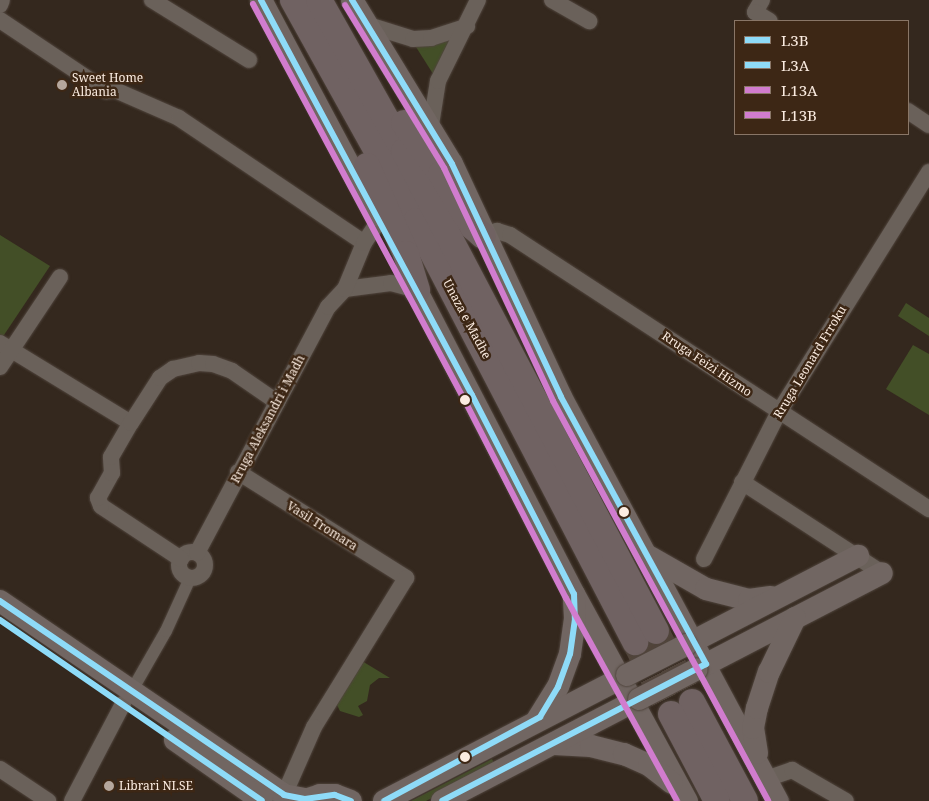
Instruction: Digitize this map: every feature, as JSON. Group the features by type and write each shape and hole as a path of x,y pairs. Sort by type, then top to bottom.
{"highway":[{"path":"417,290 406,254 376,183 303,34 308,3 339,15 401,119 442,174 472,227 483,236"},
{"name":"Unaza e Madhe","path":"308,3 397,137 645,636"},
{"path":"717,801 682,708 745,801"}],"main road":[{"path":"261,0 417,290 574,594 624,677 686,798"},
{"path":"352,0 365,24 431,125 561,397 649,556 701,667 778,801"},
{"path":"649,556 686,580 728,596 749,600 782,596"},
{"path":"384,801 858,556"},
{"path":"442,801 882,573"},
{"path":"528,726 540,717 550,702 565,669 573,637 574,594"},
{"path":"0,601 262,801"},
{"path":"762,771 753,728 757,708 769,672 795,618"},
{"path":"0,620 127,698 297,798 335,795 351,801"},
{"path":"551,745 591,746 624,754 666,776 686,798"}],"street":[{"path":"0,5 2,0"},
{"path":"152,0 249,60"},
{"path":"431,125 438,81 467,26 478,0"},
{"path":"552,0 589,21"},
{"path":"762,0 755,12 768,20"},
{"path":"0,20 106,91 115,90 179,118 364,243"},
{"path":"365,24 413,39 431,38 467,26"},
{"path":"909,112 929,125"},
{"name":"Rruga Leonard Frroku","path":"704,559 779,412 929,172"},
{"name":"Rruga Aleksandri i Madh","path":"196,553 328,307 345,289 364,243 379,221"},
{"name":"Rruga Feizi Hizmo","path":"483,236 497,231 510,235 929,509"},
{"path":"0,367 6,347 60,277"},
{"path":"345,289 391,283 417,290"},
{"path":"6,347 131,423"},
{"path":"181,559 101,506 98,498 112,473 111,457 131,423 160,378 173,369 193,364 213,364 232,372 277,402"},
{"name":"Vasil Tromara","path":"238,472 406,578 314,727 297,798"},
{"path":"742,482 882,573"},
{"path":"188,553 196,553 204,562 203,570 197,576 182,573 181,559 188,553"},
{"path":"72,801 127,698 166,631 187,585"},
{"path":"0,770 48,801"},
{"path":"762,771 792,770 846,801"}],"green space":[{"path":"456,38 435,77 416,47"},
{"path":"0,235 50,266 2,338 0,337"},
{"path":"906,303 929,318 929,336 898,316"},
{"path":"913,345 929,354 929,415 886,389"},
{"path":"362,661 390,678 379,678 370,685 367,701 358,706 363,715 359,717 340,711 337,705"},
{"path":"492,759 495,765 426,801 411,801"}],"tunnel":[{"path":"656,631 692,702"},
{"path":"635,642 671,714"}],"transit line":[{"name":"L3B","path":"261,0 472,395 574,594 575,619 570,654 558,687 540,717 384,801"},
{"name":"L3A","path":"352,0 452,164 561,397 706,664 442,801"},
{"name":"L13B","path":"253,4 464,399 566,598 677,801"},
{"name":"L13A","path":"345,5 444,168 553,401 768,801"},
{"name":"L3B","path":"0,601 284,795 305,799 335,795 351,801"},
{"name":"L3A","path":"0,620 262,801"}],"place":[{"name":"Sweet Home Albania","path":"62,85"},
{"name":"Librari NI.SE","path":"109,786"}]}
